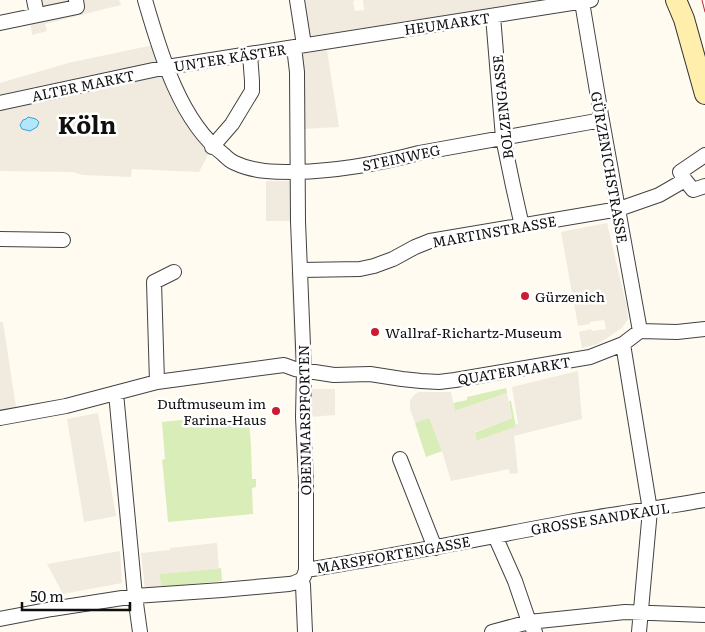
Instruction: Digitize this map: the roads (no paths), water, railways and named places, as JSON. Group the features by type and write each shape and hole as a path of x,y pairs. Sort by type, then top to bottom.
{"main road":[{"path":"676,0 684,19 705,94"}],"street":[{"path":"34,0 34,16"},
{"path":"0,23 77,7 76,0"},
{"path":"145,0 158,44 188,114 200,133 212,146 232,124 252,91 250,54"},
{"path":"297,0 299,46"},
{"name":"HEUMARKT","path":"299,46 586,1"},
{"name":"GÜRZENICHSTRASSE","path":"586,1 602,120 640,331"},
{"name":"BOLZENGASSE","path":"493,16 503,138 522,226"},
{"name":"UNTER KÄSTER","path":"167,67 299,46"},
{"name":"OBENMARSPFORTEN","path":"299,46 297,72 298,221 306,481 304,632"},
{"name":"ALTER MARKT","path":"0,103 167,67"},
{"name":"STEINWEG","path":"212,146 233,163 247,168 270,172 318,172 389,161 418,153 602,120"},
{"path":"705,155 680,172 693,190 705,186"},
{"name":"MARTINSTRASSE","path":"301,270 374,266 430,242 619,209 659,195 685,180"},
{"path":"0,239 63,240"},
{"path":"157,382 154,282 174,272"},
{"path":"640,331 677,332 705,329"},
{"name":"QUATERMARKT","path":"0,418 66,406 157,382 284,365 304,371 334,375 370,374 438,382 590,357 623,344 640,331"},
{"path":"623,344 650,510 639,632"},
{"path":"116,393 140,632"},
{"path":"400,458 434,548"},
{"name":"GROSSE SANDKAUL","path":"495,536 705,500"},
{"path":"495,536 515,581 532,627"},
{"name":"MARSPFORTENGASSE","path":"0,619 135,596 289,584 294,583 304,575 495,536"},
{"path":"492,632 624,612 705,615"}],"water":[{"path":"28,117 39,122 37,127 30,131 22,129 20,125"}],"tram line":[{"path":"702,0 705,12"}],"place":[{"name":"Gürzenich","path":"525,296"},
{"name":"Wallraf-Richartz-Museum","path":"375,332"},
{"name":"Duftmuseum im Farina-Haus","path":"276,411"}],"district":[{"name":"Köln","path":"87,123"}]}
